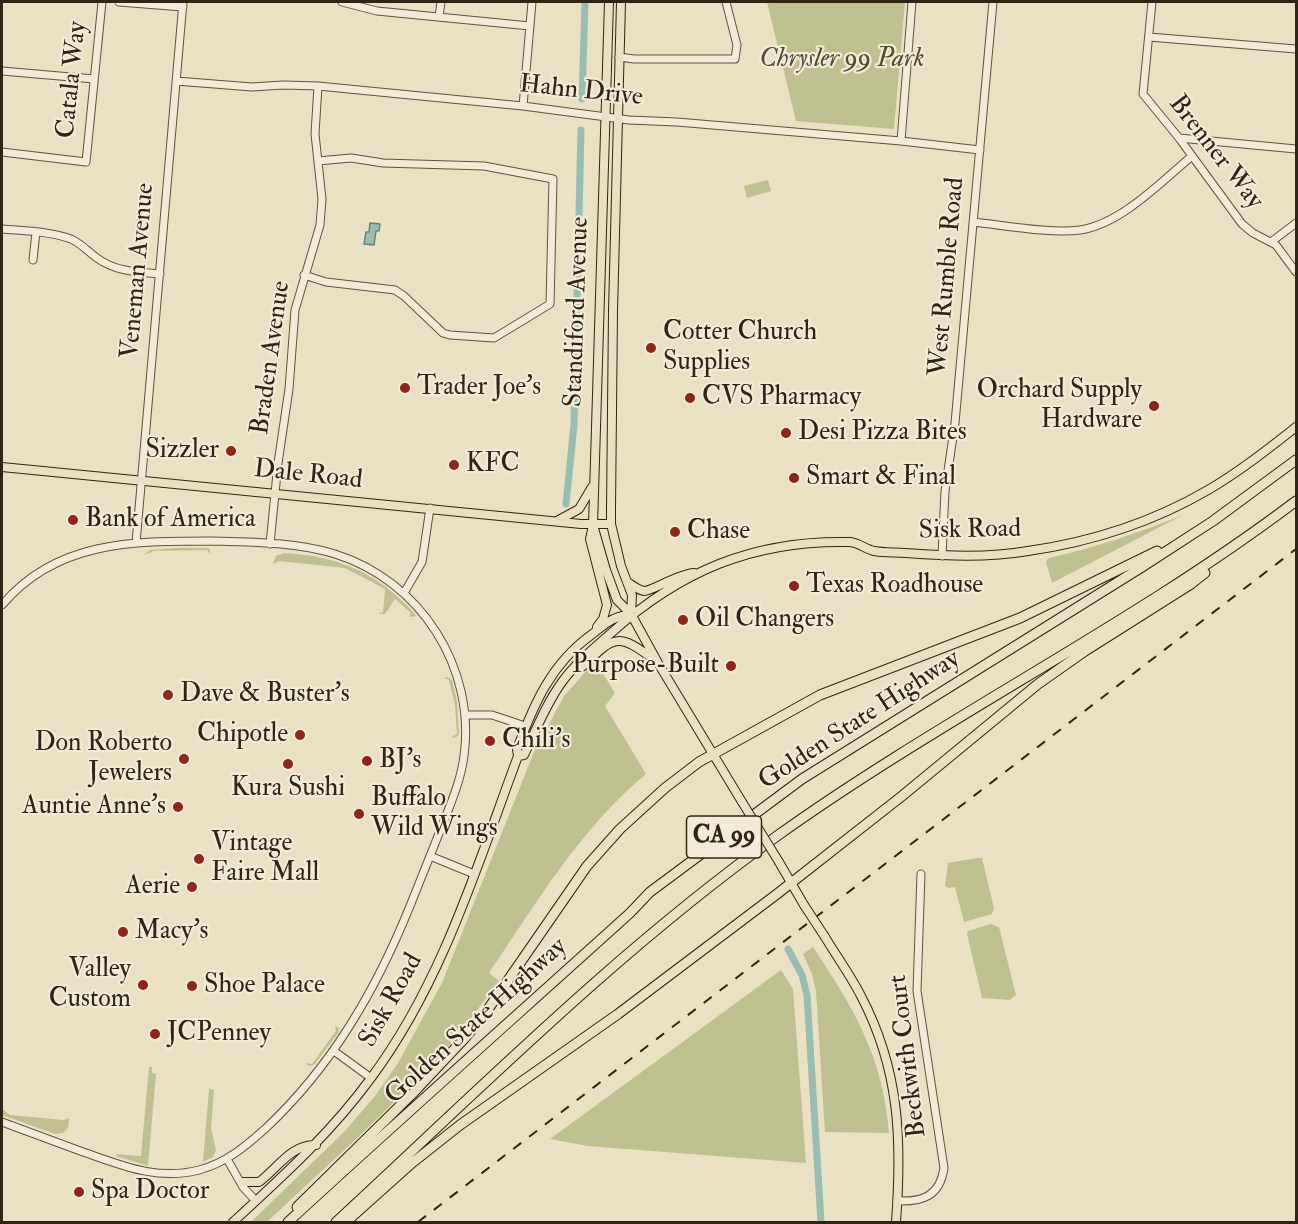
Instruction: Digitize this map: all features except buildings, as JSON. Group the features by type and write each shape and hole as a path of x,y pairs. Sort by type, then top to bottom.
{"highway":[{"name":"Golden State Highway","path":"288,1222 630,913 650,892 802,779 1213,521 1296,460"},
{"name":"Golden State Highway","path":"336,1222 621,959 778,836 946,726 1188,578 1296,501"},
{"path":"283,1222 435,1072 464,1039 491,1005 582,873 620,829 665,788 699,762 820,695 1043,608 1139,561 1213,521"},
{"path":"346,1222 412,1163 460,1125 618,1014 791,883 1038,684 1191,584 1257,531"}],"main road":[{"name":"Standiford Avenue","path":"609,2 593,525 617,600 631,614 658,663 861,996 885,1055 894,1091 899,1134 896,1222"},
{"name":"Standiford Avenue","path":"621,2 616,118 611,524 632,595 631,614"},
{"name":"Sisk Road","path":"518,756 525,755 544,711 563,681 588,654 631,614 697,573 721,562 770,547 804,543 853,542 874,550 968,556 1028,551 1077,541 1126,527 1178,506 1250,463 1296,427"},
{"name":"Dale Road","path":"2,467 593,525 611,524"},
{"path":"557,521 579,509 594,484"},
{"path":"593,525 590,539 607,605 603,618 594,632"},
{"path":"627,582 640,590 649,590 683,574 697,573"},
{"name":"Sisk Road","path":"233,1222 316,1145 371,1078 402,1032 424,991 474,874 518,756 517,749 525,726 539,694 557,665 570,651 614,617 631,614"},
{"path":"544,711 581,668 614,642 622,640 631,643 658,663"},
{"path":"242,1182 259,1182 290,1154 304,1145 316,1145"}],"street":[{"name":"Catala Way","path":"2,152 86,162 102,2"},
{"path":"119,2 183,4"},
{"path":"342,2 377,11 530,27"},
{"path":"439,17 441,2"},
{"path":"523,106 532,2"},
{"path":"619,57 735,59 737,45 726,2"},
{"path":"901,141 912,2"},
{"name":"West Rumble Road","path":"942,556 945,490 955,423 993,2"},
{"name":"Brenner Way","path":"1152,2 1143,94 1247,229 1279,248 1296,272"},
{"name":"Veneman Avenue","path":"136,543 183,4"},
{"path":"1149,37 1296,49"},
{"path":"2,71 94,79"},
{"name":"Hahn Drive","path":"177,81 235,87 318,86 523,106 605,117 901,141 980,150"},
{"name":"Braden Avenue","path":"270,544 274,493 290,389 295,310 320,225 322,199 315,134 318,86"},
{"path":"1179,138 1296,149"},
{"path":"973,222 1065,231 1087,228 1124,211 1192,156"},
{"path":"304,274 326,282 395,290 443,333 450,335 495,338 550,304 553,179 484,166 383,163 351,158 318,161"},
{"path":"1272,242 1296,223"},
{"path":"2,229 54,234 74,240 97,258 122,270 160,274"},
{"path":"33,260 36,232"},
{"path":"404,593 422,562 430,508"},
{"path":"2,605 23,583 51,564 77,553 120,544 206,541 315,549 348,559 378,573 404,593 428,619 441,640 460,683 465,715 462,768 455,793 388,960 334,1051 276,1118 241,1150 227,1159 194,1172 149,1173 129,1168 2,1122"},
{"path":"465,715 492,715 525,726"},
{"path":"430,856 474,874"},
{"name":"Beckwith Court","path":"897,1201 912,1202 927,1197 939,1186 944,1168 917,991 921,874"},
{"path":"334,1051 371,1078"},
{"path":"227,1159 243,1186 256,1201"}],"green space":[{"name":"Chrysler 99 Park","path":"767,2 905,2 894,129 796,121"},
{"path":"768,180 771,191 747,198 744,186"},
{"path":"1183,515 1052,583 1046,562 1049,558 1117,539"},
{"path":"207,548 210,549 210,554 207,550 154,551 144,555 150,550"},
{"path":"284,553 331,560 361,571 388,588 416,616 409,617 411,613 395,599 385,614 378,614 383,612 385,589 345,568 279,561 273,564 276,556"},
{"path":"595,661 615,693 605,706 646,774 600,818 542,893 489,973 499,981 457,1037 431,1066 355,1140 269,1220 251,1222 345,1131 375,1096 398,1063 442,983 534,752 564,696"},
{"path":"444,678 452,680 457,702 459,733 454,738 452,737 457,734 455,705 449,680"},
{"path":"982,858 994,908 992,914 964,922 955,887 945,886 948,863"},
{"path":"991,924 999,927 1016,995 1010,1000 982,998 967,934 968,931"},
{"path":"813,947 841,991 864,1034 880,1080 889,1133 825,1132 816,991 812,974 803,954"},
{"path":"781,970 793,989 806,1163 588,1146 550,1139"},
{"path":"335,1026 339,1028 338,1033 314,1065 308,1066 307,1063 312,1064 336,1031"},
{"path":"149,1067 152,1067 152,1073 156,1074 148,1166 116,1156 117,1154 141,1156"},
{"path":"209,1089 214,1090 211,1128 216,1150 213,1157 203,1162"},
{"path":"2,1109 10,1115 64,1120 69,1118 68,1128 63,1133 55,1134 2,1115"}],"water":[{"path":"370,223 380,224 379,231 376,231 374,245 364,244"}],"waterway":[{"path":"582,99 585,2"},
{"path":"566,504 574,425 581,130"},
{"path":"788,949 802,975 807,995 821,1222"}],"railway":[{"path":"418,1222 1296,549"}],"place":[{"name":"Cotter Church Supplies","path":"651,348"},
{"name":"Trader Joe's","path":"405,388"},
{"name":"CVS Pharmacy","path":"690,398"},
{"name":"Orchard Supply Hardware","path":"1154,406"},
{"name":"Desi Pizza Bites","path":"786,433"},
{"name":"Sizzler","path":"231,451"},
{"name":"KFC","path":"454,465"},
{"name":"Smart & Final","path":"794,478"},
{"name":"Bank of America","path":"73,520"},
{"name":"Chase","path":"675,532"},
{"name":"Texas Roadhouse","path":"794,586"},
{"name":"Oil Changers","path":"683,620"},
{"name":"Purpose-Built","path":"731,666"},
{"name":"Dave & Buster's","path":"168,695"},
{"name":"Chipotle","path":"300,735"},
{"name":"Chili's","path":"490,741"},
{"name":"Don Roberto Jewelers","path":"184,759"},
{"name":"BJ's","path":"367,761"},
{"name":"Kura Sushi","path":"288,764"},
{"name":"Auntie Anne's","path":"178,807"},
{"name":"Buffalo Wild Wings","path":"359,814"},
{"name":"Vintage Faire Mall","path":"199,859"},
{"name":"Aerie","path":"192,887"},
{"name":"Macy's","path":"123,932"},
{"name":"Valley Custom","path":"143,985"},
{"name":"Shoe Palace","path":"192,986"},
{"name":"JCPenney","path":"155,1034"},
{"name":"Spa Doctor","path":"79,1192"}]}
